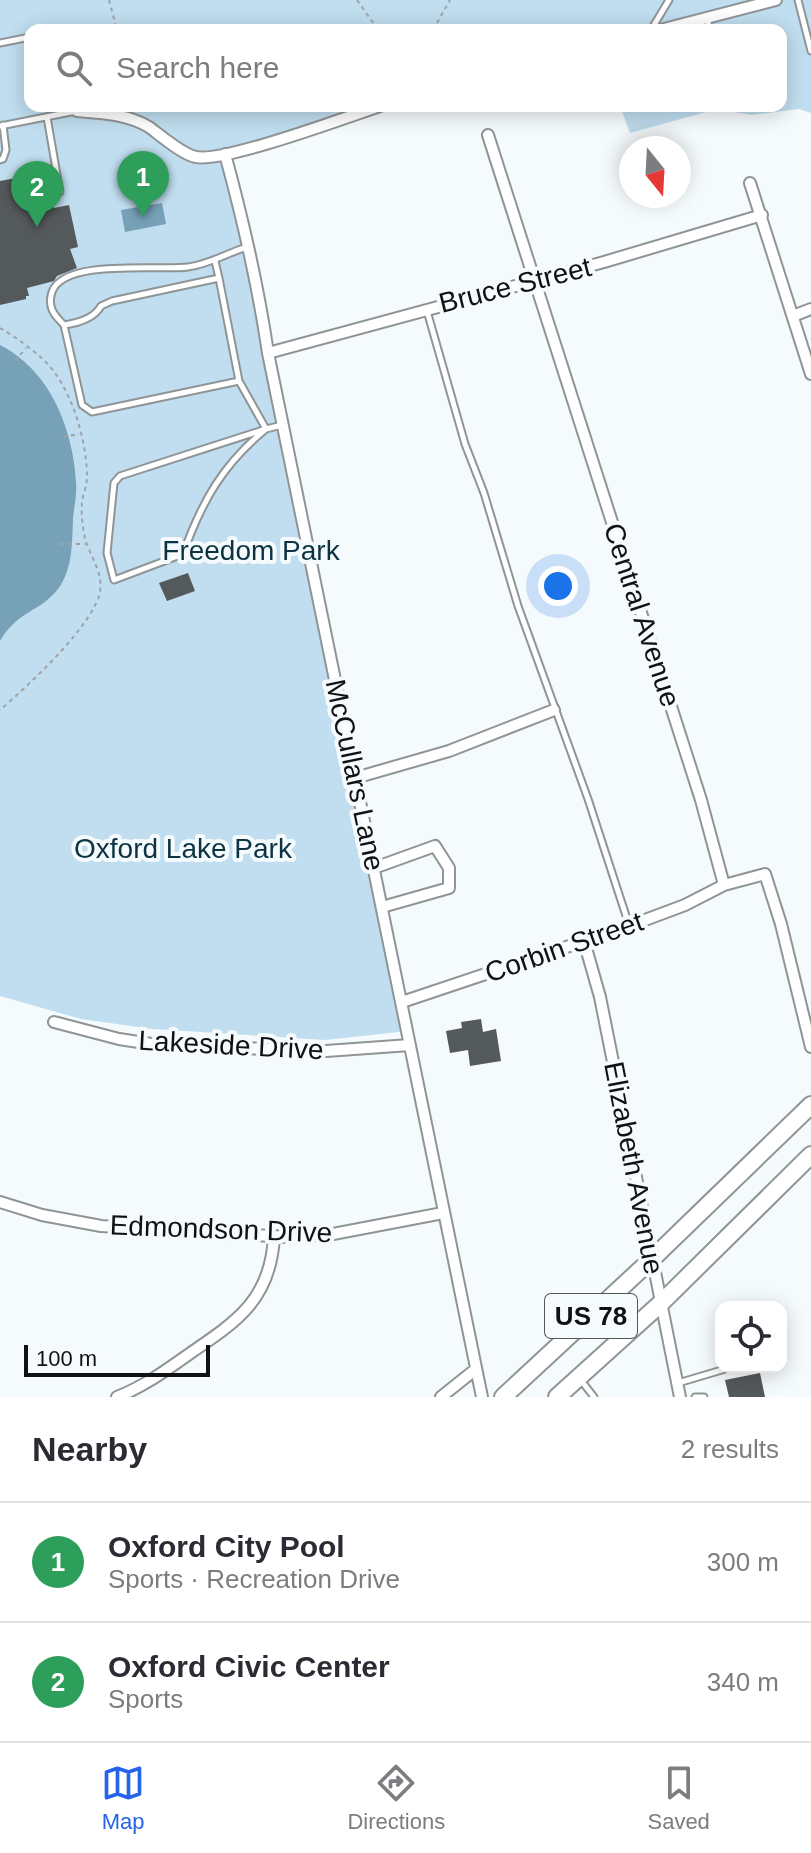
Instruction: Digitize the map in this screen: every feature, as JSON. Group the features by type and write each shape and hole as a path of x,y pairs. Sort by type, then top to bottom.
{"main road":[{"name":"US 78","path":"503,1397 811,1105"},
{"name":"US 78","path":"557,1397 660,1304 811,1155"}],"street":[{"path":"684,24 776,0"},
{"path":"99,112 113,113 145,125 195,157 225,154 361,112"},
{"name":"Central Avenue","path":"488,135 683,744 724,885"},
{"name":"McCullars Lane","path":"225,154 248,246 482,1397"},
{"path":"750,183 811,374"},
{"name":"Bruce Street","path":"268,353 604,262 762,215"},
{"path":"793,316 811,309"},
{"path":"355,778 449,751 554,710"},
{"path":"374,868 435,846 449,868 449,888 382,907"},
{"path":"724,885 765,874 781,924 811,1047"},
{"name":"Corbin Street","path":"402,1002 629,926 685,905 724,885"},
{"name":"Elizabeth Avenue","path":"584,941 600,997 680,1397"},
{"name":"Lakeside Drive","path":"54,1022 119,1039 158,1045 326,1051 410,1045"},
{"name":"Edmondson Drive","path":"0,1202 42,1215 101,1226 274,1236 333,1234 443,1213"},
{"path":"117,1397 166,1371 242,1316 257,1297 267,1276 274,1236"},
{"path":"441,1397 476,1369"}],"lane":[{"path":"655,24 669,0"},
{"path":"798,0 808,24 811,51"},
{"path":"707,18 708,24"},
{"path":"0,43 24,38"},
{"path":"0,160 6,150 2,125 63,112"},
{"path":"47,117 60,192"},
{"path":"239,381 92,412 82,405 64,325 53,314 50,299 54,287 72,276 92,270 174,268 215,261 226,253 248,246"},
{"path":"215,261 239,381 266,429"},
{"path":"64,325 97,313 101,306 112,301 219,278"},
{"path":"426,308 465,444 629,926"},
{"path":"266,429 239,451 220,478 195,519 183,554 114,580 107,553 114,483 120,476 266,429 283,425"},
{"path":"677,1383 715,1372"},
{"path":"579,1377 594,1397"},
{"path":"695,1397 704,1397"}],"path":[{"path":"109,0 115,24"},
{"path":"357,0 374,24"},
{"path":"436,24 450,0"},
{"path":"0,328 51,367 65,388 80,434 87,480 81,504 87,544 99,570 101,589 98,600 66,646 0,710"},
{"path":"15,361 27,347"},
{"path":"63,437 80,434"},
{"path":"60,544 87,544"}],"green space":[{"name":"Oxford Lake Park","path":"0,0 811,0 811,113 799,109 787,110 787,24 24,24 24,112 361,112 225,154 408,1031 325,1040 152,1029 81,1019 0,996"},
{"name":"Oxford Lake Park","path":"622,112 706,112 630,133"},
{"name":"Oxford Lake Park","path":"734,112 775,112 751,115"}],"shaded area":[{"path":"162,203 166,224 125,232 121,210"},
{"path":"0,345 33,370 56,403 70,442 76,487 67,573 51,597 14,623 0,641"}],"building":[{"path":"48,172 54,208 69,205 78,247 70,249 77,268 57,276 54,281 27,288 29,296 26,299 0,305 0,181"},
{"path":"188,573 195,591 167,601 159,583"},
{"path":"481,1019 483,1032 496,1029 501,1061 470,1066 468,1050 450,1053 446,1031 462,1028 461,1022"},
{"path":"760,1373 765,1397 729,1397 725,1380"}],"place":[{"name":"Oxford City Pool","path":"143,217"},
{"name":"Oxford Civic Center","path":"37,227"}],"park label":[{"name":"Freedom Park","path":"251,550"}]}
